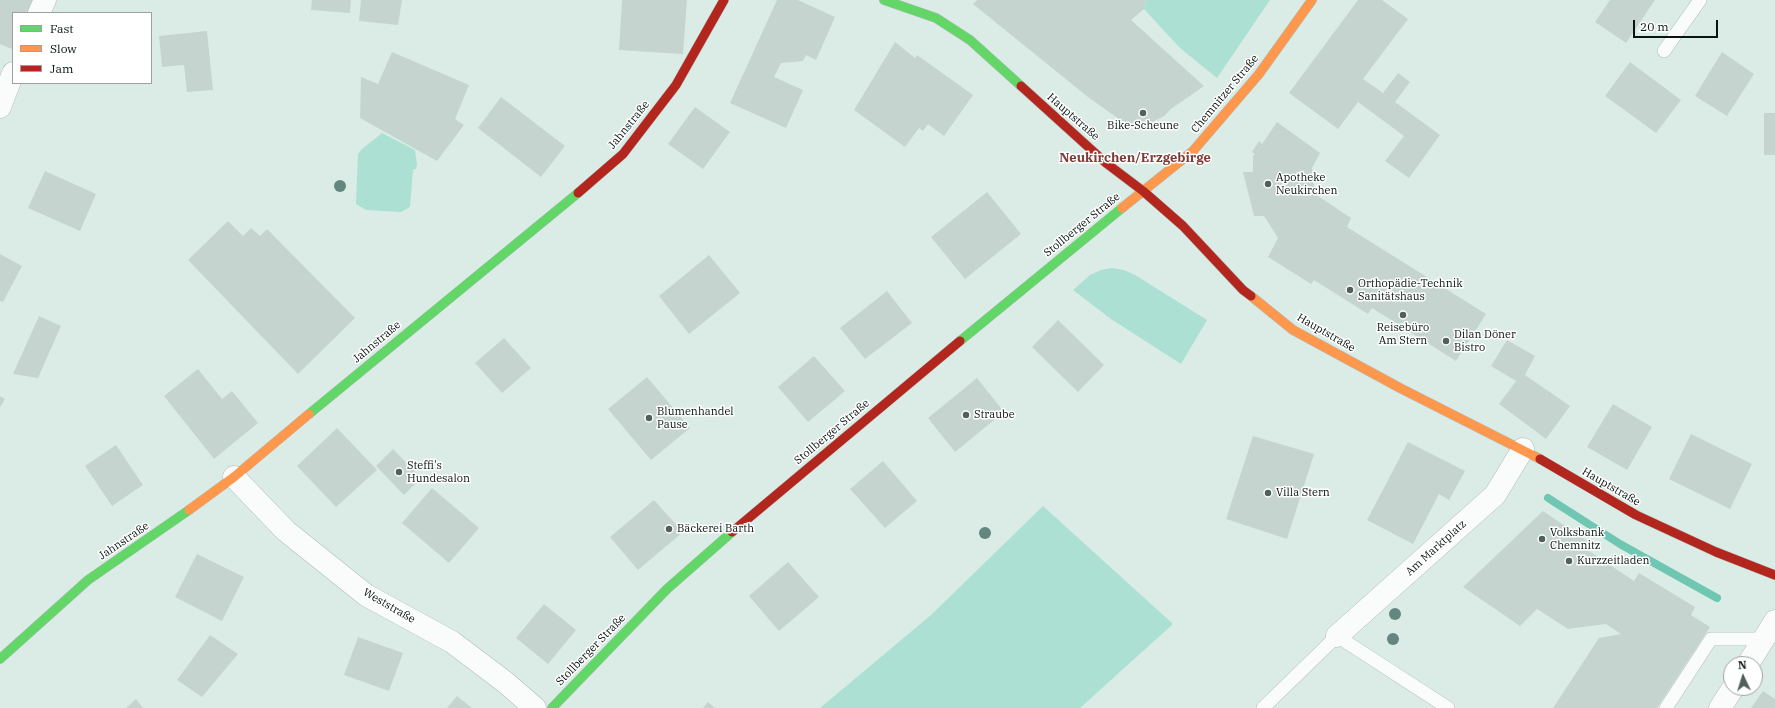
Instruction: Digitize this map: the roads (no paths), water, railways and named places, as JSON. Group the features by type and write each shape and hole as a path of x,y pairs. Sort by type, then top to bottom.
{"main road":[{"name":"Jahnstraße","path":"0,660 88,580 171,524 234,477 518,241 562,207 623,154 676,85 724,0"},
{"name":"Hauptstraße","path":"884,0 936,18 970,40 1106,163 1143,191 1188,231 1243,290 1293,330 1400,388 1523,449 1636,515 1716,552 1775,575"},
{"name":"Chemnitzer Straße","path":"1143,191 1193,151 1259,74 1312,0"},
{"name":"Stollberger Straße","path":"552,708 667,589 748,517 1143,191"}],"street":[{"path":"39,12 45,0"},
{"path":"0,107 12,76"},
{"name":"Am Marktplatz","path":"1337,636 1495,494 1523,449"},
{"name":"Weststraße","path":"234,477 286,530 366,595 452,642 505,682 535,708"},
{"path":"1753,656 1769,630"},
{"path":"1720,708 1728,696"}],"lane":[{"path":"1664,51 1700,0"},
{"path":"1666,708 1711,639 1769,630"},
{"path":"1337,636 1448,708"},
{"name":"Am Marktplatz","path":"1263,708 1337,636"}],"waterway":[{"path":"1548,498 1620,544 1717,598"}],"place":[{"name":"Bike-Scheune","path":"1143,113"},
{"name":"Apotheke Neukirchen","path":"1268,184"},
{"name":"Orthopädie-Technik Sanitätshaus","path":"1350,290"},
{"name":"Reisebüro Am Stern","path":"1403,315"},
{"name":"Dilan Döner Bistro","path":"1446,341"},
{"name":"Straube","path":"966,415"},
{"name":"Blumenhandel Pause","path":"649,418"},
{"name":"Steffi's Hundesalon","path":"399,472"},
{"name":"Villa Stern","path":"1268,493"},
{"name":"Bäckerei Barth","path":"669,529"},
{"name":"Volksbank Chemnitz","path":"1542,539"},
{"name":"Kurzzeitladen","path":"1569,561"}],"district":[{"name":"Neukirchen/Erzgebirge","path":"1135,158"}]}
